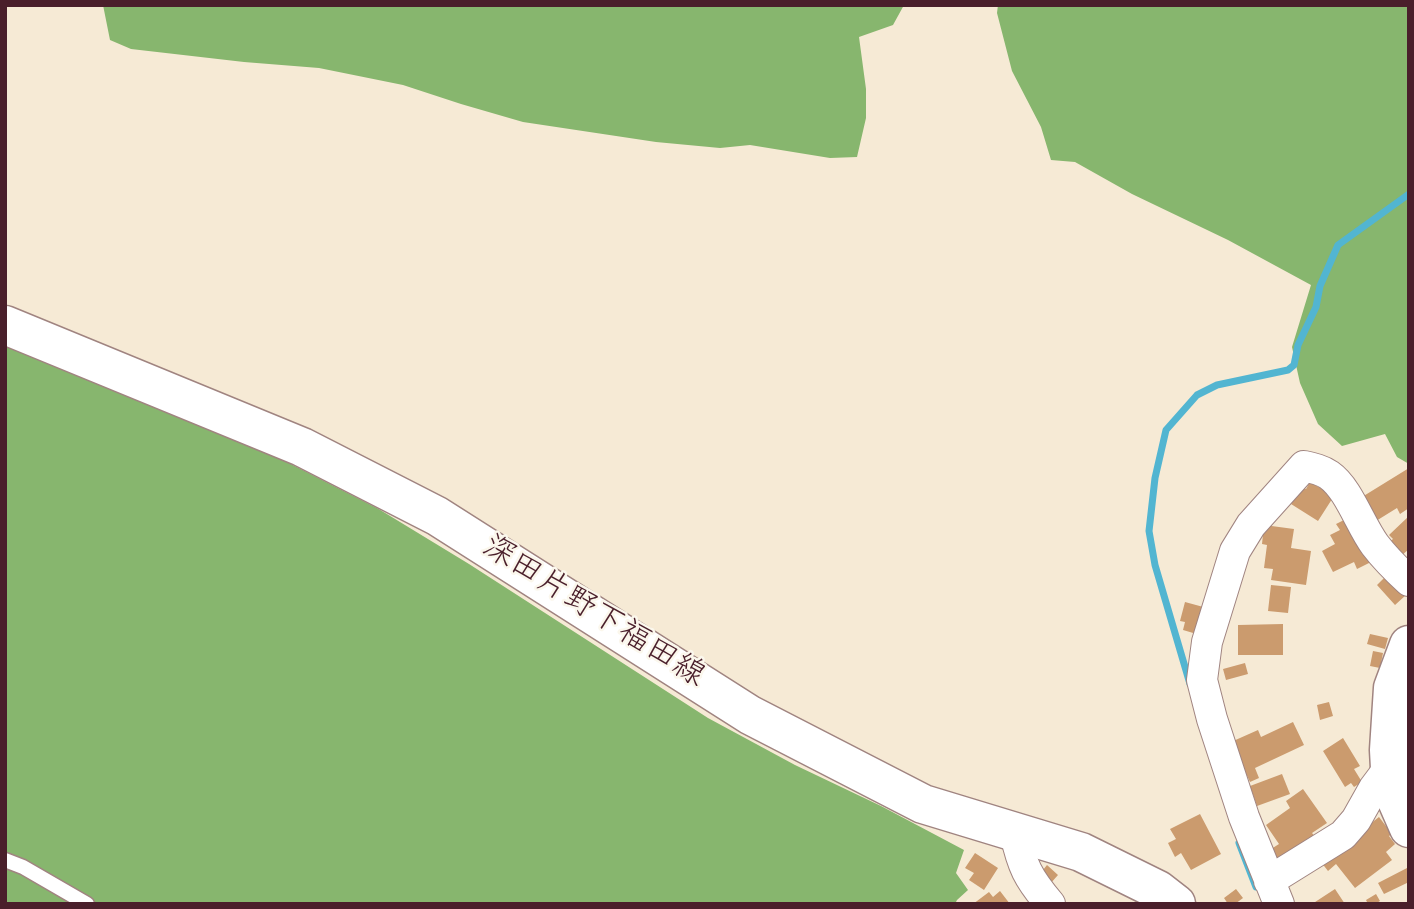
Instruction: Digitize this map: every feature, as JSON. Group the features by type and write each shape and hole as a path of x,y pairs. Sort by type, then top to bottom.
{"main road":[{"name":"深田片野下福田線","path":"5,325 302,447 437,516 750,715 923,804 1081,852 1157,890 1175,904"},
{"path":"1409,645 1393,688 1389,768 1391,787 1409,828"}],"street":[{"path":"1389,768 1356,820 1343,835 1274,893 1244,817 1202,680 1207,642 1236,551 1251,525 1304,466 1332,477 1348,498 1374,544 1409,581"},
{"path":"1016,833 1021,860 1034,886 1050,904"}],"lane":[{"path":"5,860 23,867 86,904"}],"green space":[{"path":"103,5 904,5 893,25 859,37 866,89 866,118 857,157 830,158 750,145 720,148 656,142 523,122 403,85 319,68 131,49 110,40"},
{"path":"998,5 1409,5 1409,464 1397,457 1385,434 1342,446 1318,424 1300,383 1292,347 1311,285 1075,162 1051,160 1041,127 1012,71 997,13"},
{"path":"5,344 242,439 377,508 708,718 964,850 956,873 968,890 955,904 5,904"}],"building":[{"path":"1409,468 1409,508 1400,514 1397,508 1376,521 1362,497"},
{"path":"1310,482 1334,496 1318,521 1291,504 1301,487 1306,489"},
{"path":"1409,516 1409,549 1400,557 1388,543 1393,539 1389,535"},
{"path":"1348,518 1371,562 1357,569 1354,562 1333,572 1322,551 1335,544 1330,535 1340,530 1336,524"},
{"path":"1264,525 1294,529 1291,548 1311,551 1306,585 1271,580 1273,569 1264,568 1267,545 1262,544"},
{"path":"1388,574 1406,595 1395,605 1377,585"},
{"path":"1271,585 1291,587 1288,613 1268,611"},
{"path":"1185,602 1207,608 1200,635 1183,630 1185,622 1180,621"},
{"path":"1283,624 1283,655 1238,655 1238,625"},
{"path":"1370,634 1388,638 1385,649 1367,644"},
{"path":"1373,651 1383,653 1380,668 1370,666"},
{"path":"1245,663 1248,674 1226,680 1223,669"},
{"path":"1329,702 1333,716 1320,720 1317,705"},
{"path":"1293,722 1304,745 1255,768 1259,778 1250,782 1231,742 1258,730 1261,737"},
{"path":"1343,738 1360,766 1354,769 1362,782 1354,787 1351,783 1345,787 1323,751"},
{"path":"1282,774 1290,794 1257,806 1250,786"},
{"path":"1303,789 1327,823 1312,833 1317,839 1278,866 1268,851 1279,844 1266,825 1290,808 1286,801"},
{"path":"1200,814 1221,854 1191,870 1181,853 1175,857 1168,843 1176,839 1170,829"},
{"path":"1379,817 1392,834 1389,836 1395,844 1386,852 1392,860 1355,888 1336,864 1328,871 1321,862"},
{"path":"975,853 998,868 984,890 969,880 974,873 965,868"},
{"path":"1047,865 1058,875 1050,884 1039,875"},
{"path":"1407,868 1409,882 1384,894 1378,883"},
{"path":"1236,889 1243,898 1235,904 1228,904 1224,898"},
{"path":"1335,889 1345,904 1312,904"},
{"path":"1000,891 1010,904 973,904 989,892 993,897"},
{"path":"1376,894 1380,901 1368,904 1366,900"}],"waterway":[{"path":"1190,684 1155,565 1149,531 1155,478 1166,430 1197,395 1217,385 1288,370 1294,365 1298,345 1316,307 1320,286 1338,245 1409,194"},
{"path":"1239,843 1256,887"}]}
